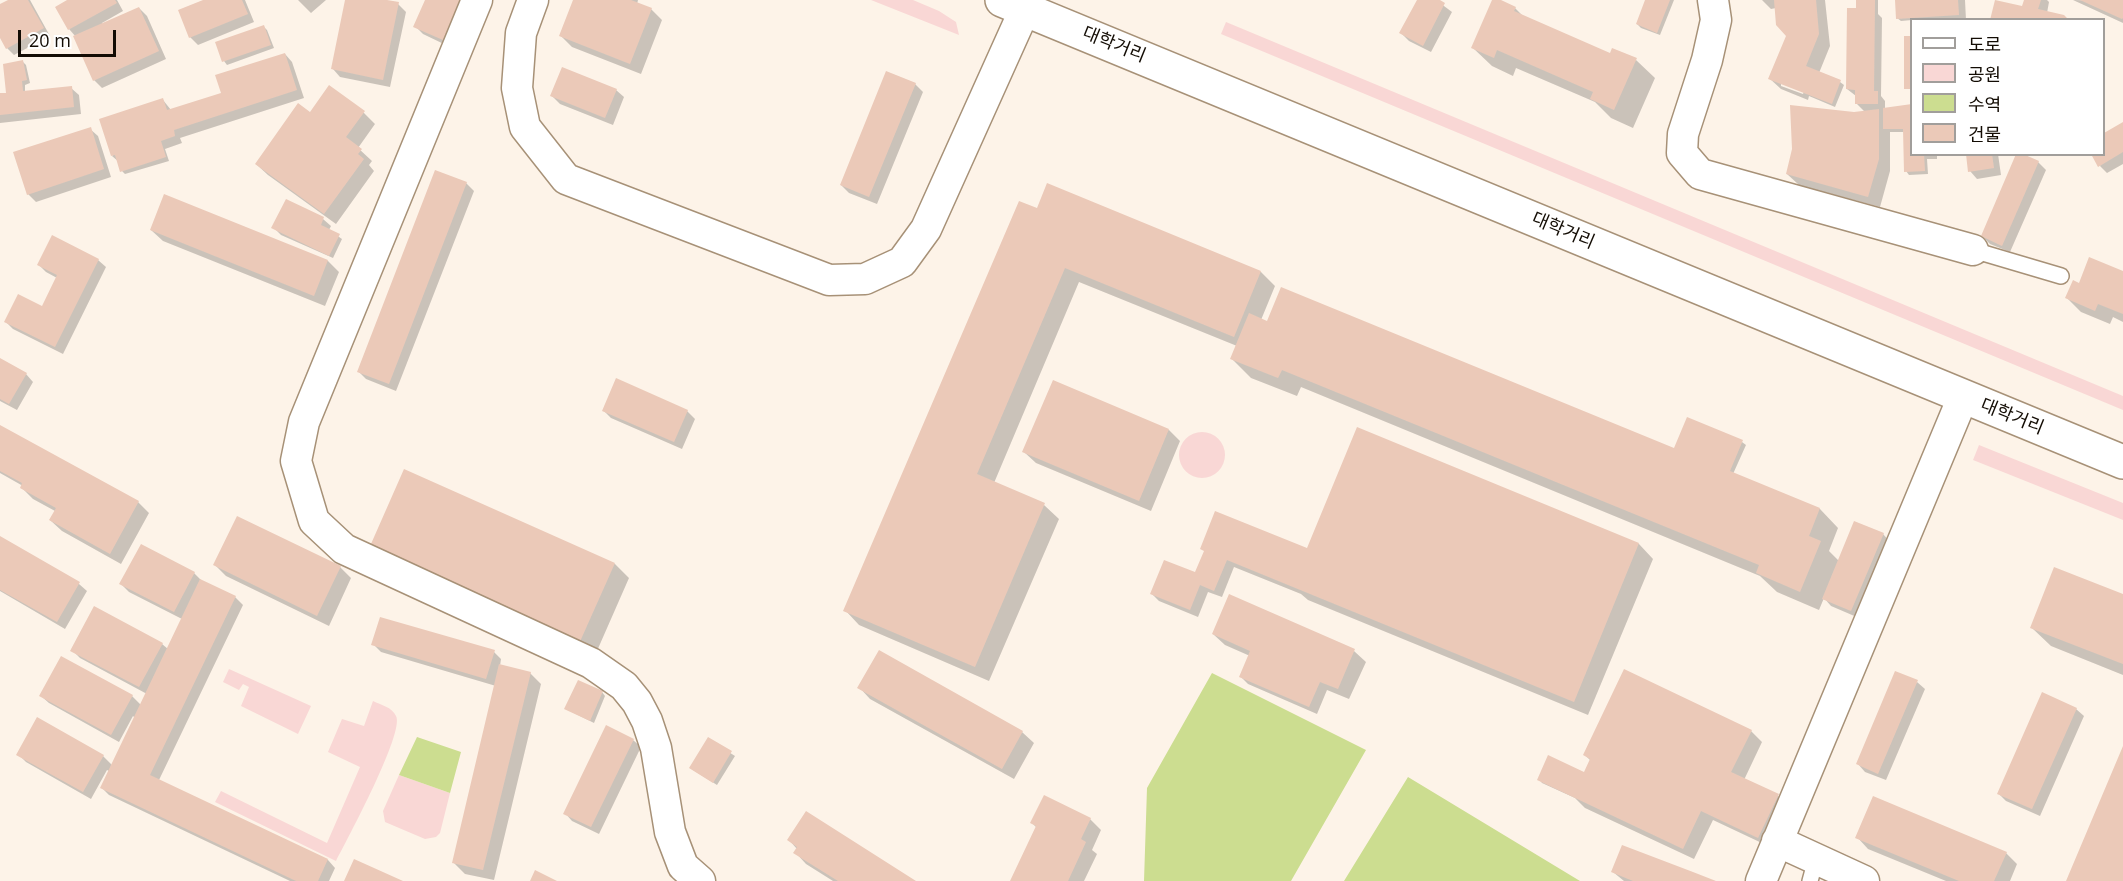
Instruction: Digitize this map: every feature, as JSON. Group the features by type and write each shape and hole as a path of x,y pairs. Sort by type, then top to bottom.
{"main road":[{"name":"대학거리","path":"1014,5 2123,462"}],"street":[{"path":"477,0 304,422 296,461 315,521 344,549 591,663 624,686 637,702 656,748 670,832 683,866 700,881"},
{"path":"533,0 521,33 517,88 525,127 566,179 829,280 865,279 902,262 926,229 1014,5"},
{"path":"1713,0 1716,20 1707,60 1683,134 1682,153 1700,174 1973,250"},
{"path":"1761,881 1963,397"},
{"path":"1778,841 1813,870 1864,881"}],"lane":[{"path":"1973,250 2061,276"}],"green space":[{"path":"871,0 913,0 939,11 956,22 959,35"},
{"path":"1226,22 2123,396 2123,410 1221,34"},
{"path":"1202,432 1218,439 1225,455 1218,471 1202,478 1186,471 1179,455 1186,439"},
{"path":"1979,445 2123,503 2123,520 1973,460"},
{"path":"229,669 311,706 298,734 241,706 249,687 243,684 239,690 223,682"},
{"path":"373,701 392,710 396,716 396,726 374,787 336,861 215,802 221,791 327,843 360,767 328,752 342,719 364,726"},
{"path":"399,775 450,793 440,833 436,837 425,839 385,822 383,811"}],"water":[{"path":"1212,673 1366,750 1291,881 1144,881 1147,788"},
{"path":"417,737 461,752 450,793 399,775"},
{"path":"1408,777 1580,881 1344,881"}],"building":[{"path":"8,0 28,0 44,28 6,49 0,38 0,4"},
{"path":"67,0 115,0 117,3 68,30 55,7"},
{"path":"203,0 242,0 248,14 189,38 178,10"},
{"path":"345,0 399,2 383,80 331,69"},
{"path":"425,0 461,0 443,40 413,27"},
{"path":"573,0 631,0 652,8 630,64 559,36"},
{"path":"1417,0 1440,0 1445,3 1423,46 1399,33"},
{"path":"1492,0 1501,0 1516,7 1514,11 1610,53 1612,48 1637,58 1614,110 1590,99 1593,92 1497,50 1494,58 1471,48"},
{"path":"1645,0 1670,0 1657,33 1636,24"},
{"path":"1774,0 1816,0 1819,34 1806,66 1841,80 1832,104 1768,79 1786,36 1776,25"},
{"path":"1856,0 1875,0 1874,91 1878,91 1878,104 1855,104 1855,90 1846,89 1847,8 1856,8"},
{"path":"1895,0 1958,0 1959,15 1896,19"},
{"path":"1995,0 2022,6 2024,0 2041,0 2038,9 2064,15 2067,18 1990,18"},
{"path":"2080,0 2123,0 2123,18 2122,19"},
{"path":"139,7 159,51 93,81 73,36"},
{"path":"264,25 271,45 222,62 215,42"},
{"path":"1904,36 1910,36 1910,89 1904,89"},
{"path":"285,53 297,90 174,130 175,136 161,141 166,157 120,172 115,155 111,156 99,119 163,98 167,110 221,93 215,75"},
{"path":"23,60 27,80 22,81 23,91 72,86 74,107 0,115 0,93 6,93 3,64"},
{"path":"562,67 617,89 605,118 550,96"},
{"path":"886,71 916,83 869,197 840,185"},
{"path":"329,85 365,111 346,137 362,149 358,154 364,159 324,214 255,164 298,103 310,112"},
{"path":"1910,104 1910,156 1924,156 1925,171 1904,172 1903,129 1883,129 1883,108"},
{"path":"1790,105 1854,112 1879,109 1879,159 1868,197 1786,174 1792,149"},
{"path":"2123,122 2123,152 2098,167 2092,156 2105,156 2105,132"},
{"path":"91,127 104,169 27,195 13,152"},
{"path":"1966,156 1992,156 1994,168 1968,172"},
{"path":"2015,156 2028,156 2039,161 2002,246 1981,236"},
{"path":"435,170 467,182 389,384 357,372"},
{"path":"1047,183 1261,271 1234,337 1065,268 977,474 1045,503 975,667 843,611 1019,201 1037,208"},
{"path":"164,194 328,260 314,296 150,230"},
{"path":"286,199 324,217 321,225 340,234 329,256 271,228"},
{"path":"52,235 99,259 55,347 4,322 18,294 42,306 57,275 37,265"},
{"path":"2089,257 2123,271 2123,314 2098,304 2095,311 2065,298 2073,280 2079,283"},
{"path":"1281,287 1674,448 1687,417 1743,440 1730,471 1820,508 1809,536 1821,541 1800,592 1756,573 1759,565 1282,370 1278,378 1230,359 1249,313 1267,321"},
{"path":"0,358 27,373 9,404 0,399"},
{"path":"616,378 688,410 674,442 602,411"},
{"path":"1053,380 1169,429 1139,501 1022,452"},
{"path":"0,425 139,501 110,554 49,520 56,508 20,488 22,483 0,471"},
{"path":"1357,427 1639,543 1574,702 1227,560 1214,591 1200,585 1190,610 1150,594 1164,560 1195,572 1204,551 1200,549 1215,511 1307,548"},
{"path":"404,469 615,563 578,646 367,553"},
{"path":"237,516 341,566 317,616 213,565"},
{"path":"1854,521 1884,533 1851,611 1822,599"},
{"path":"0,536 80,582 57,622 0,590"},
{"path":"141,544 195,572 174,612 119,584"},
{"path":"2054,567 2123,594 2123,664 2030,628"},
{"path":"200,579 236,596 150,775 328,859 318,881 296,881 100,788"},
{"path":"1229,594 1355,649 1338,689 1320,682 1309,707 1239,677 1250,651 1212,634"},
{"path":"94,606 163,643 139,687 70,651"},
{"path":"380,617 495,650 486,679 371,645"},
{"path":"879,650 1023,731 1002,769 857,688"},
{"path":"61,656 133,695 111,735 39,696"},
{"path":"499,664 531,672 483,870 452,863"},
{"path":"1624,669 1752,730 1731,772 1779,794 1758,838 1701,811 1683,849 1537,780 1548,755 1584,772 1590,759 1583,755"},
{"path":"1895,671 1918,680 1878,774 1856,764"},
{"path":"578,680 603,691 590,721 564,709"},
{"path":"2042,692 2077,708 2032,809 1997,794"},
{"path":"37,717 104,755 83,792 16,755"},
{"path":"606,725 634,739 591,827 563,814"},
{"path":"708,737 732,751 713,783 689,768"},
{"path":"2123,746 2123,881 2066,881"},
{"path":"1044,795 1091,818 1081,839 1086,842 1068,881 1010,881 1036,826 1030,823"},
{"path":"1873,796 2007,852 1994,881 1959,881 1855,838"},
{"path":"806,811 916,881 838,881 793,853 797,847 787,840"},
{"path":"1622,845 1716,881 1633,881 1611,872"},
{"path":"354,859 403,881 344,881"},
{"path":"535,870 557,881 530,881"}]}
